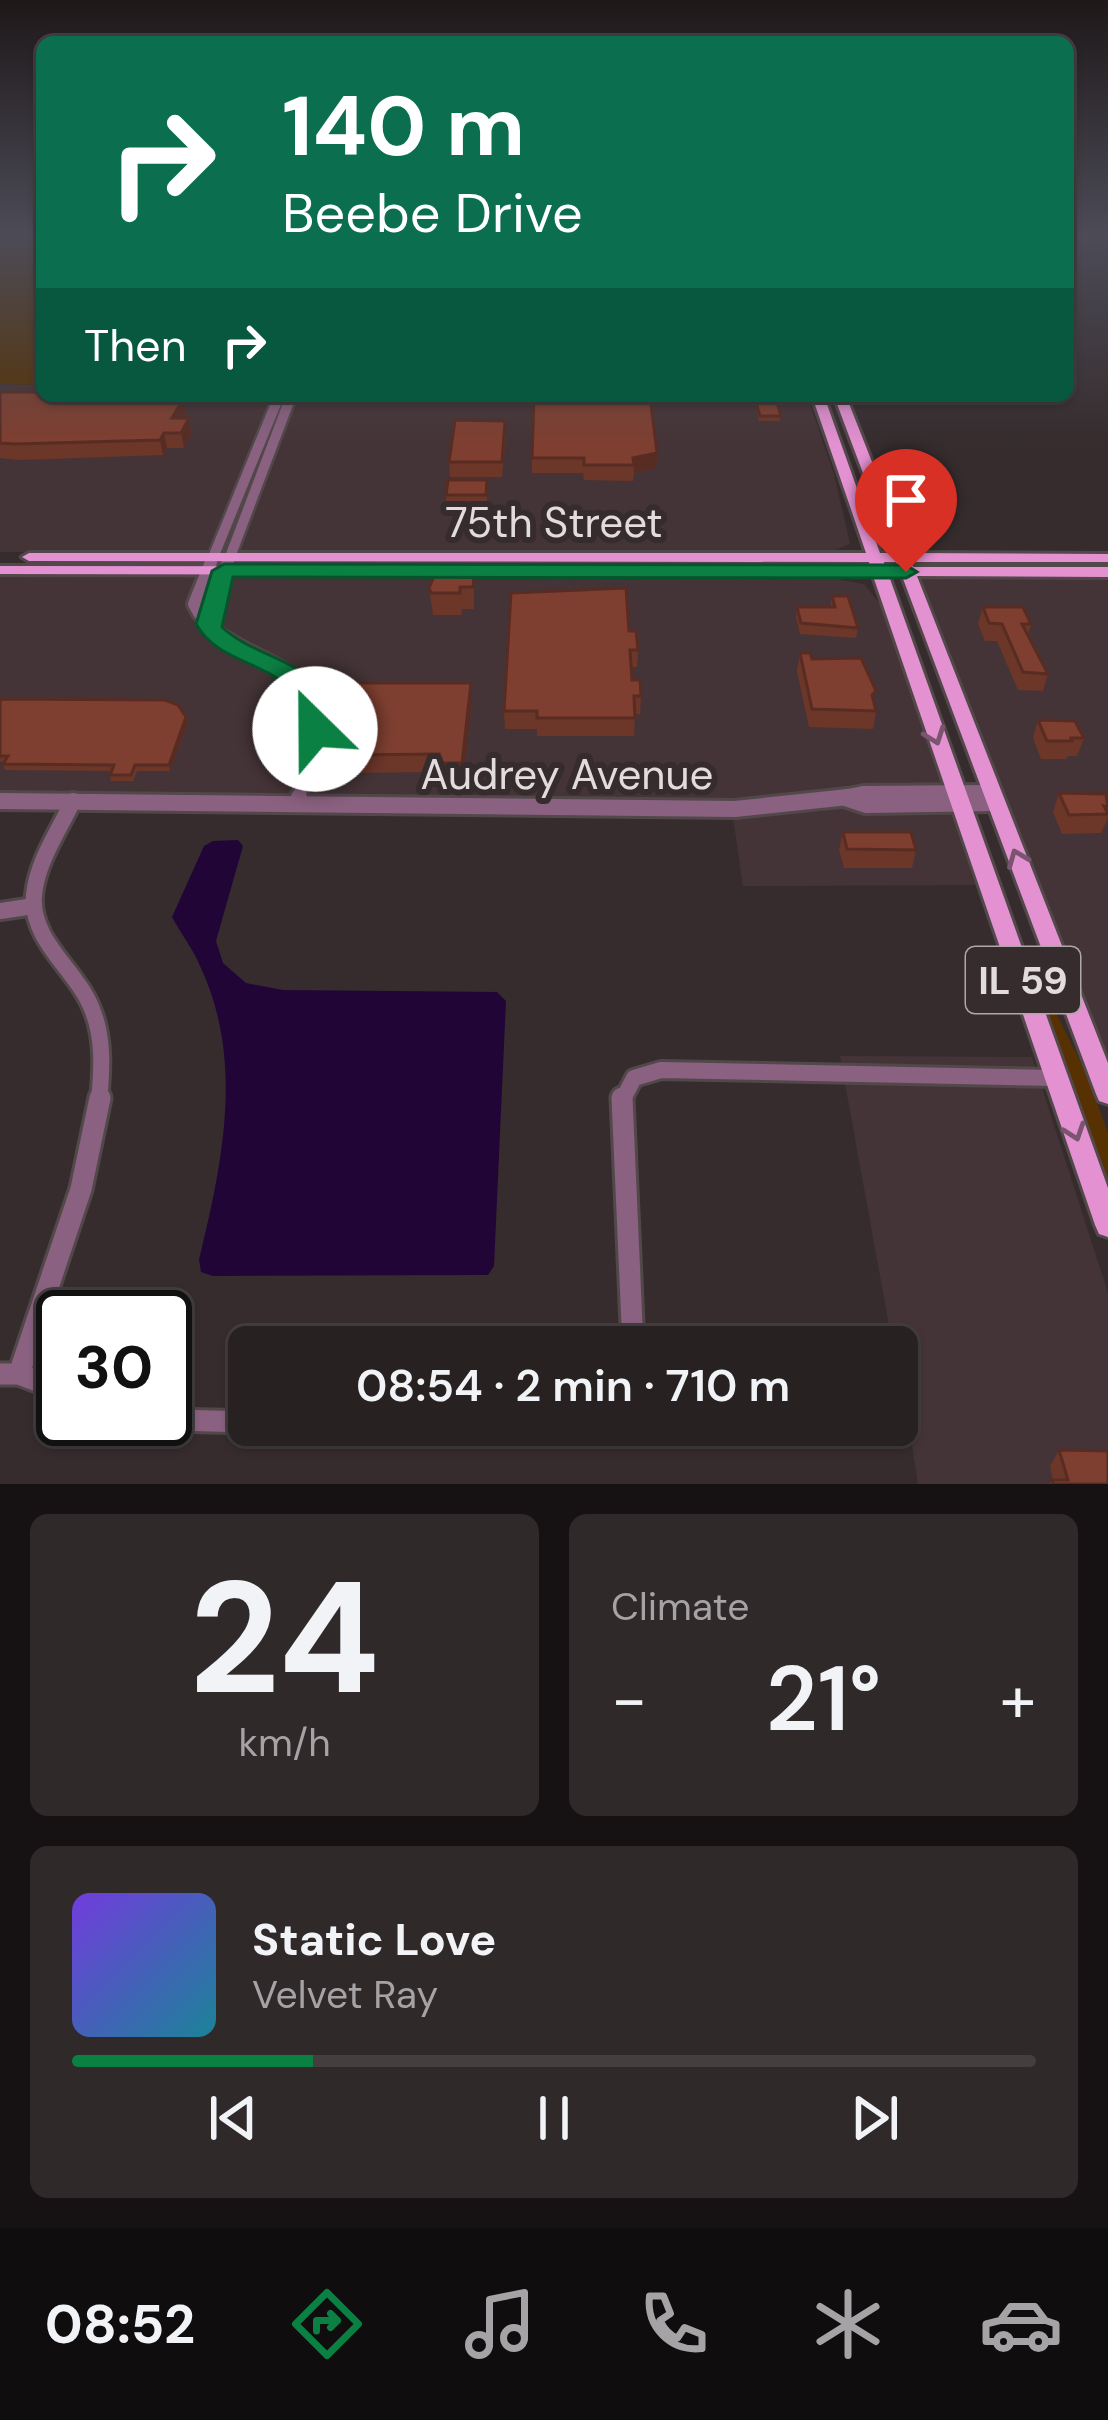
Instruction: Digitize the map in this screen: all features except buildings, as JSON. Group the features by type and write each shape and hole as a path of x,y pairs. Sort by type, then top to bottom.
{"main road":[{"name":"IL 59","path":"820,402 1108,1226"},
{"name":"IL 59","path":"842,402 1108,1094"},
{"path":"826,565 855,548 865,534"},
{"name":"75th Street","path":"0,557 217,564"},
{"name":"75th Street","path":"0,570 217,564 904,565 1108,558"},
{"path":"826,565 887,598"},
{"name":"75th Street","path":"904,565 945,572 1108,572"},
{"path":"914,592 945,572"}],"street":[{"path":"217,564 277,402"},
{"path":"288,402 217,564 194,604 198,616 220,641 282,668 309,692 316,720 298,802"},
{"name":"Audrey Avenue","path":"0,801 714,809 845,798 866,805 993,797"},
{"path":"9,1374 89,1158 101,1081 101,1050 89,1001 47,940 34,906 39,877 73,801"},
{"path":"0,911 34,906"},
{"path":"632,1326 622,1098 634,1078 661,1070 1056,1078"},
{"path":"192,1420 228,1421"}],"shaded area":[{"path":"0,305 36,305 36,385 0,384"},
{"path":"0,384 36,385 36,402 809,402 834,474 850,544 824,554 0,552"},
{"path":"853,564 530,569 250,565"},
{"path":"0,575 837,579 864,584 881,605 975,885 743,886 733,817 0,808"},
{"path":"916,575 1108,575 1108,1066"},
{"path":"238,840 243,846 216,941 223,963 246,983 283,990 497,992 506,1001 494,1266 488,1275 213,1276 201,1272 199,1260 221,1150 226,1075 214,1002 172,917 204,846"},
{"path":"1027,955 1085,1071 1108,1133 1108,1181"},
{"path":"840,1056 1032,1057 1108,1293 1108,1484 918,1484 912,1446 918,1446 918,1326 889,1326"}],"route":[{"path":"315,729 315,710 301,683 282,668 226,645 211,630 208,624 224,571 906,572"}]}
